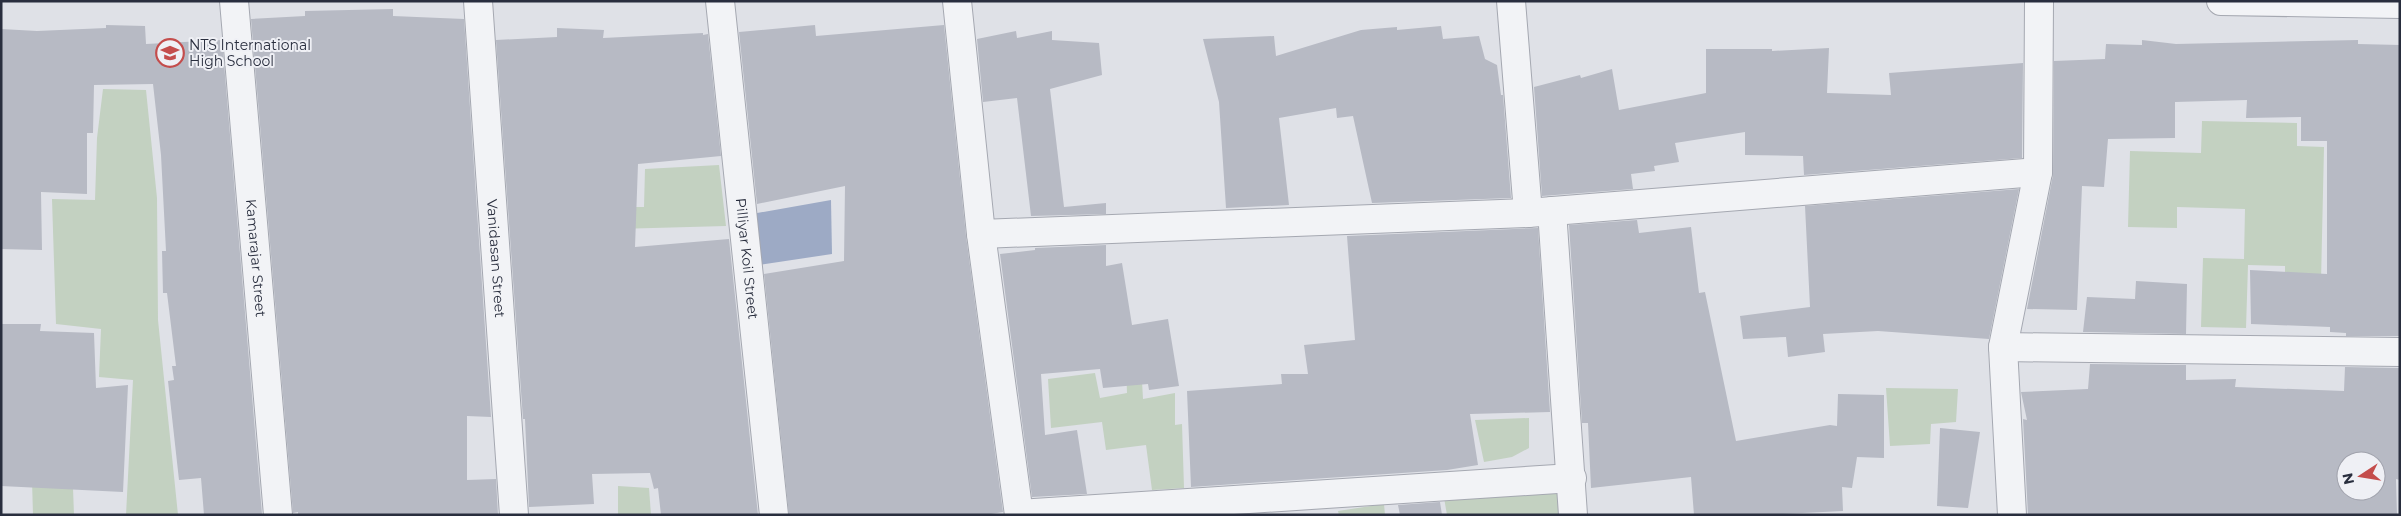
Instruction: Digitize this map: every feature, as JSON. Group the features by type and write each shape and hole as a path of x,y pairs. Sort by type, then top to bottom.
{"street":[{"name":"Kamarajar Street","path":"234,1 278,515"},
{"name":"Vanidasan Street","path":"478,1 514,515"},
{"name":"Pilliyar Koil Street","path":"720,1 774,515"},
{"path":"957,1 981,234 1019,515 1572,478"},
{"path":"1511,1 1540,212 1572,478 1573,515"},
{"path":"2012,515 2003,347 2038,172 2039,1"},
{"path":"2221,1 2400,4"},
{"path":"981,234 1540,212 2038,172"},
{"path":"2003,347 2400,352"}],"green space":[{"path":"103,89 146,90 157,198 158,320 178,515 126,515 133,380 99,377 101,329 56,324 52,199 95,200 97,138"},
{"path":"2202,121 2297,123 2297,146 2324,147 2321,282 2285,280 2285,266 2248,265 2246,328 2201,327 2203,258 2244,259 2245,209 2177,207 2177,228 2128,227 2130,151 2201,153"},
{"path":"719,165 726,226 616,229 615,207 644,207 645,169"},
{"path":"1126,363 1141,363 1143,399 1175,393 1175,425 1182,424 1184,488 1152,490 1146,445 1106,450 1102,422 1051,428 1048,379 1095,373 1100,398 1127,393"},
{"path":"29,375 69,378 74,515 33,515"},
{"path":"1886,388 1958,389 1956,422 1931,424 1930,444 1890,446"},
{"path":"1529,418 1529,448 1512,457 1484,462 1475,420"},
{"path":"618,486 649,488 651,515 618,515"},
{"path":"1566,486 1567,515 1447,515 1443,492"},
{"path":"1384,504 1385,515 1339,515 1338,511"}],"water":[{"path":"831,200 832,254 752,266 746,215"}],"building":[{"path":"393,9 393,16 464,19 491,417 467,416 467,480 496,479 498,515 298,515 298,512 293,513 251,19 305,16 305,11"},
{"path":"106,25 145,26 146,44 222,40 262,514 204,515 201,478 179,480 168,381 174,380 172,366 176,366 167,293 163,293 162,251 166,251 161,155 153,84 94,85 93,133 87,133 87,194 41,192 42,250 1,249 1,29 37,31 106,28"},
{"path":"815,25 816,36 944,25 966,236 1003,512 985,515 789,515 764,274 844,261 845,186 757,204 739,32"},
{"path":"1441,26 1443,39 1479,36 1485,59 1497,65 1501,95 1503,95 1511,198 1372,203 1353,116 1337,118 1336,108 1279,118 1289,205 1226,208 1219,102 1203,39 1274,36 1276,56 1361,30 1397,27 1397,30"},
{"path":"557,28 604,30 603,38 708,34 721,156 638,164 635,247 729,239 758,515 661,515 658,488 654,489 650,473 592,474 594,504 529,507 525,419 523,419 496,40 557,37"},
{"path":"1016,31 1017,38 1052,31 1052,40 1099,43 1102,75 1050,89 1064,207 1106,203 1106,214 1031,216 1017,98 983,102 977,39"},
{"path":"2142,40 2176,44 2358,40 2358,44 2400,45 2400,336 2346,336 2346,333 2330,332 2330,327 2251,324 2250,270 2327,274 2327,141 2301,141 2301,117 2246,118 2247,100 2175,102 2175,138 2108,139 2104,187 2082,186 2077,310 2027,309 2053,175 2054,61 2105,59 2106,44 2142,45"},
{"path":"1829,48 1827,93 1891,95 1889,73 2023,63 2022,158 1804,175 1803,156 1745,155 1745,132 1675,143 1679,162 1654,166 1655,171 1631,174 1633,189 1542,196 1534,87 1580,75 1581,78 1612,69 1619,110 1706,93 1706,49 1772,49 1772,51"},
{"path":"2019,189 1989,339 1878,331 1823,334 1825,352 1788,357 1786,337 1743,339 1740,316 1810,307 1805,206"},
{"path":"1637,220 1639,233 1691,227 1699,293 1705,292 1736,441 1830,425 1837,426 1838,394 1884,395 1884,458 1857,457 1852,488 1842,487 1843,511 1760,515 1694,515 1691,477 1591,488 1588,423 1582,423 1569,225"},
{"path":"1538,228 1550,412 1470,414 1478,465 1447,470 1191,487 1187,391 1282,384 1281,374 1308,374 1304,345 1355,340 1347,236"},
{"path":"1106,245 1106,266 1122,263 1132,325 1168,319 1179,386 1149,390 1148,384 1103,388 1100,369 1041,374 1045,435 1077,430 1087,494 1032,497 1000,254 1035,250 1035,248"},
{"path":"2136,281 2187,284 2186,334 2083,332 2087,297 2135,299"},
{"path":"1,324 41,324 40,331 94,333 96,388 128,385 123,492 1,486"},
{"path":"2090,364 2186,365 2186,380 2236,379 2235,387 2344,391 2345,367 2400,368 2400,480 2396,479 2397,515 2028,515 2023,419 2027,420 2021,392 2088,389"},
{"path":"1940,428 1980,432 1968,508 1937,506"},
{"path":"1440,502 1442,515 1400,515 1398,505"}],"place":[{"name":"NTS International High School","path":"170,53"}]}
